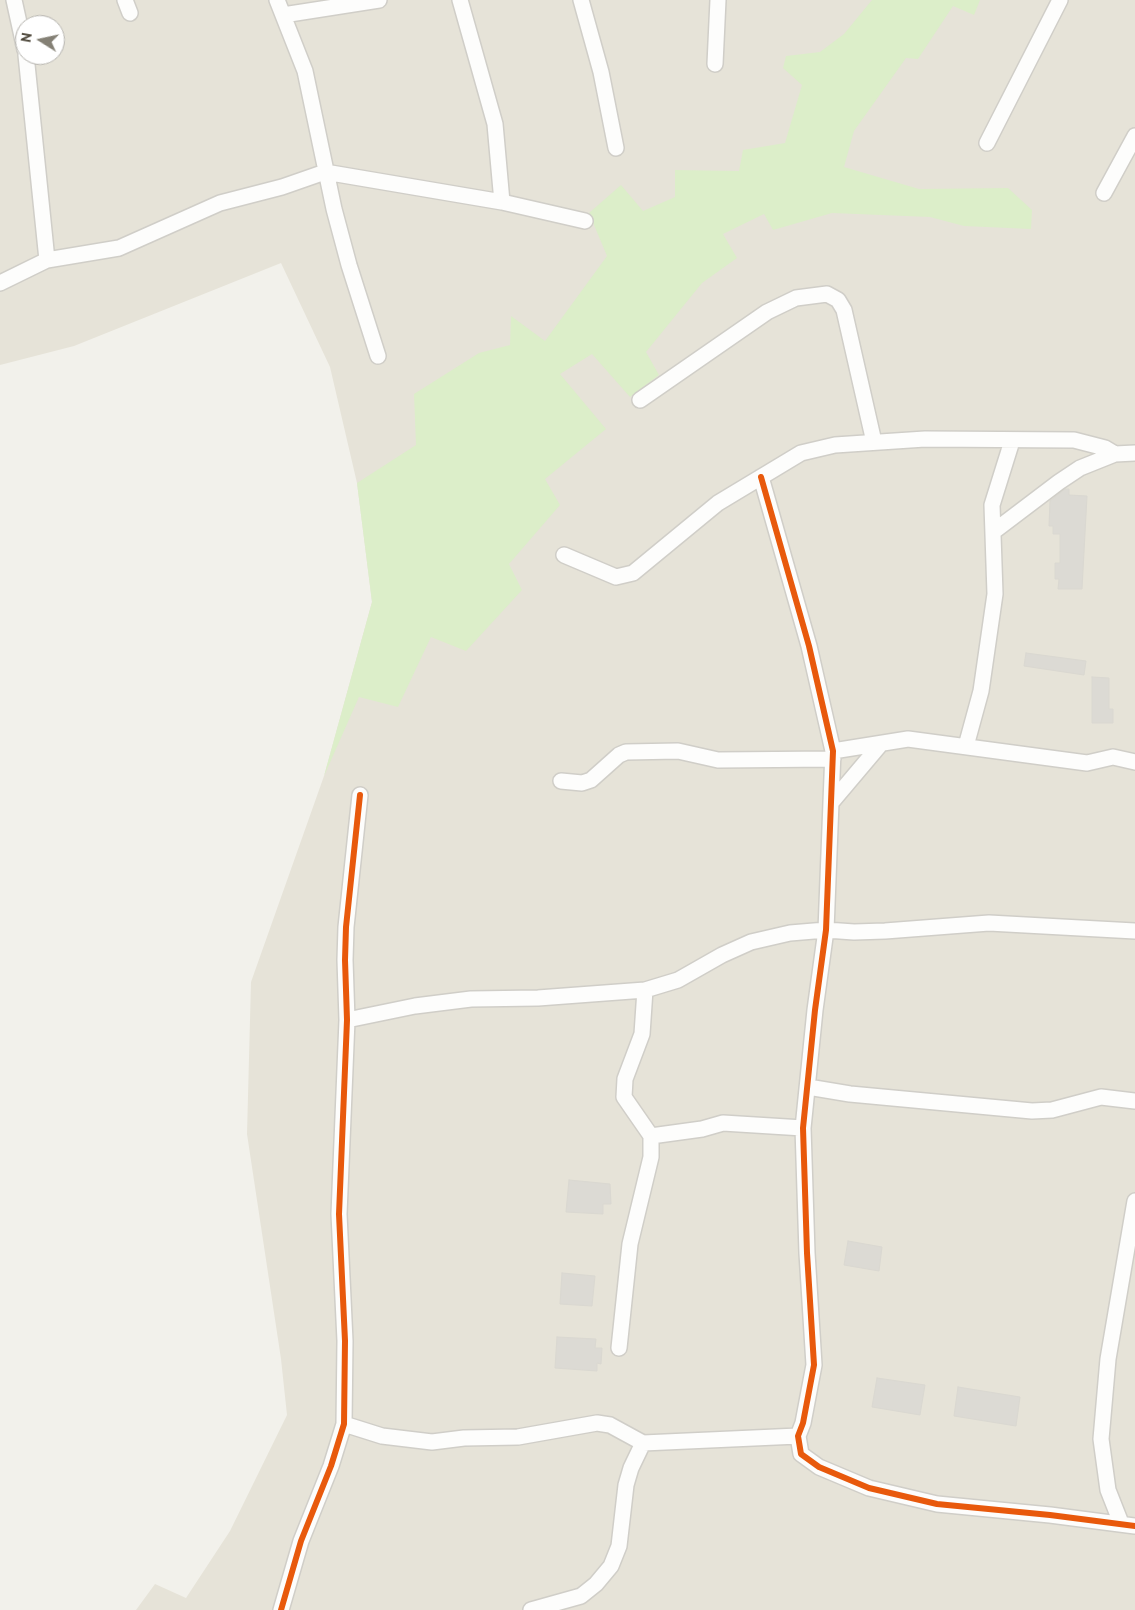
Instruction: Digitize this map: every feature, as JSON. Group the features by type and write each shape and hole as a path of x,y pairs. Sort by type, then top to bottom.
{"street":[{"path":"14,0 17,15"},
{"path":"277,0 306,71 325,172 349,265 378,356"},
{"path":"283,15 378,0"},
{"path":"460,0 495,124 502,202"},
{"path":"581,0 602,72 616,148"},
{"path":"715,64 718,0"},
{"path":"987,142 1060,0"},
{"path":"27,65 47,260"},
{"path":"1104,193 1135,136"},
{"path":"0,283 47,260 119,248 220,203 325,172 502,202 585,221"},
{"path":"640,400 767,312 796,298 827,294 838,300 844,310 874,442"},
{"path":"564,555 616,577 633,573 718,504 801,453 835,445 925,439 1074,440 1105,448 1115,454"},
{"path":"966,746 981,691 995,594 992,505 1012,441"},
{"path":"994,532 1080,468 1115,454 1135,453"},
{"path":"762,477 809,646 833,755 826,930 815,1010 803,1128 807,1253 814,1365 803,1423 798,1436 801,1454 818,1467 868,1488 937,1504 1128,1525"},
{"path":"561,781 582,783 591,780 618,755 626,752 678,751 718,760 833,755 880,745 891,740 908,739 1087,763 1113,757 1135,762"},
{"path":"831,803 880,745"},
{"path":"280,1610 301,1541 331,1466 344,1424 345,1349 339,1214 347,1020 346,927 360,795"},
{"path":"347,1020 415,1006 471,999 538,998 646,990 678,980 722,955 751,942 790,933 826,930 885,931 989,923 1135,931"},
{"path":"619,1348 630,1244 651,1156 651,1136 624,1098 625,1079 642,1034 646,990"},
{"path":"808,1087 850,1094 1032,1112 1052,1110 1101,1098 1135,1101"},
{"path":"651,1136 702,1129 723,1123 803,1128"},
{"path":"1128,1525 1108,1490 1101,1439 1108,1359 1135,1201"},
{"path":"344,1424 382,1436 432,1442 464,1438 518,1437 597,1424 610,1425 643,1443 798,1436"},
{"path":"531,1610 582,1596 596,1584 611,1566 619,1546 626,1485 631,1468 643,1443"}],"shaded area":[{"path":"0,0 1135,0 1135,1610 136,1610 155,1584 186,1598 230,1531 287,1415 281,1359 247,1134 251,982 324,776 372,602 357,483 330,367 281,263 74,346 0,365"}],"green space":[{"path":"872,0 980,0 974,15 953,6 918,59 906,58 854,131 844,167 919,189 1008,188 1032,210 1031,229 964,226 930,217 832,213 773,230 764,214 723,234 737,258 702,283 646,352 659,375 630,397 592,354 560,374 606,429 545,479 560,505 509,564 522,590 466,651 431,637 398,707 359,697 324,776 372,602 357,483 416,445 414,394 479,353 510,345 511,316 545,341 607,256 589,213 621,185 643,211 675,197 675,170 739,171 743,150 785,143 802,85 783,68 786,56 820,52 844,34"}],"building":[{"path":"1065,489 1069,489 1069,495 1087,496 1082,589 1058,589 1059,579 1055,579 1055,563 1060,563 1060,534 1053,534 1053,526 1049,526 1050,501"},
{"path":"1026,653 1086,661 1084,675 1024,666"},
{"path":"1092,677 1109,678 1109,709 1113,709 1113,723 1092,723"},
{"path":"569,1180 610,1184 611,1204 603,1204 603,1214 566,1212"},
{"path":"848,1241 882,1247 879,1271 844,1265"},
{"path":"562,1273 595,1276 592,1306 560,1304"},
{"path":"557,1337 596,1339 595,1348 602,1348 601,1364 597,1363 597,1371 555,1368"},
{"path":"877,1378 925,1385 920,1415 872,1407"},
{"path":"958,1387 1020,1397 1016,1426 954,1416"}],"cycle path":[{"path":"761,477 809,646 833,751 826,930 815,1010 803,1128 807,1253 814,1365 803,1423 798,1436 801,1454 819,1467 869,1488 937,1504 1050,1515 1135,1526"},
{"path":"281,1610 301,1541 331,1466 344,1424 345,1341 339,1214 347,1020 345,960 346,927 360,795"}]}
